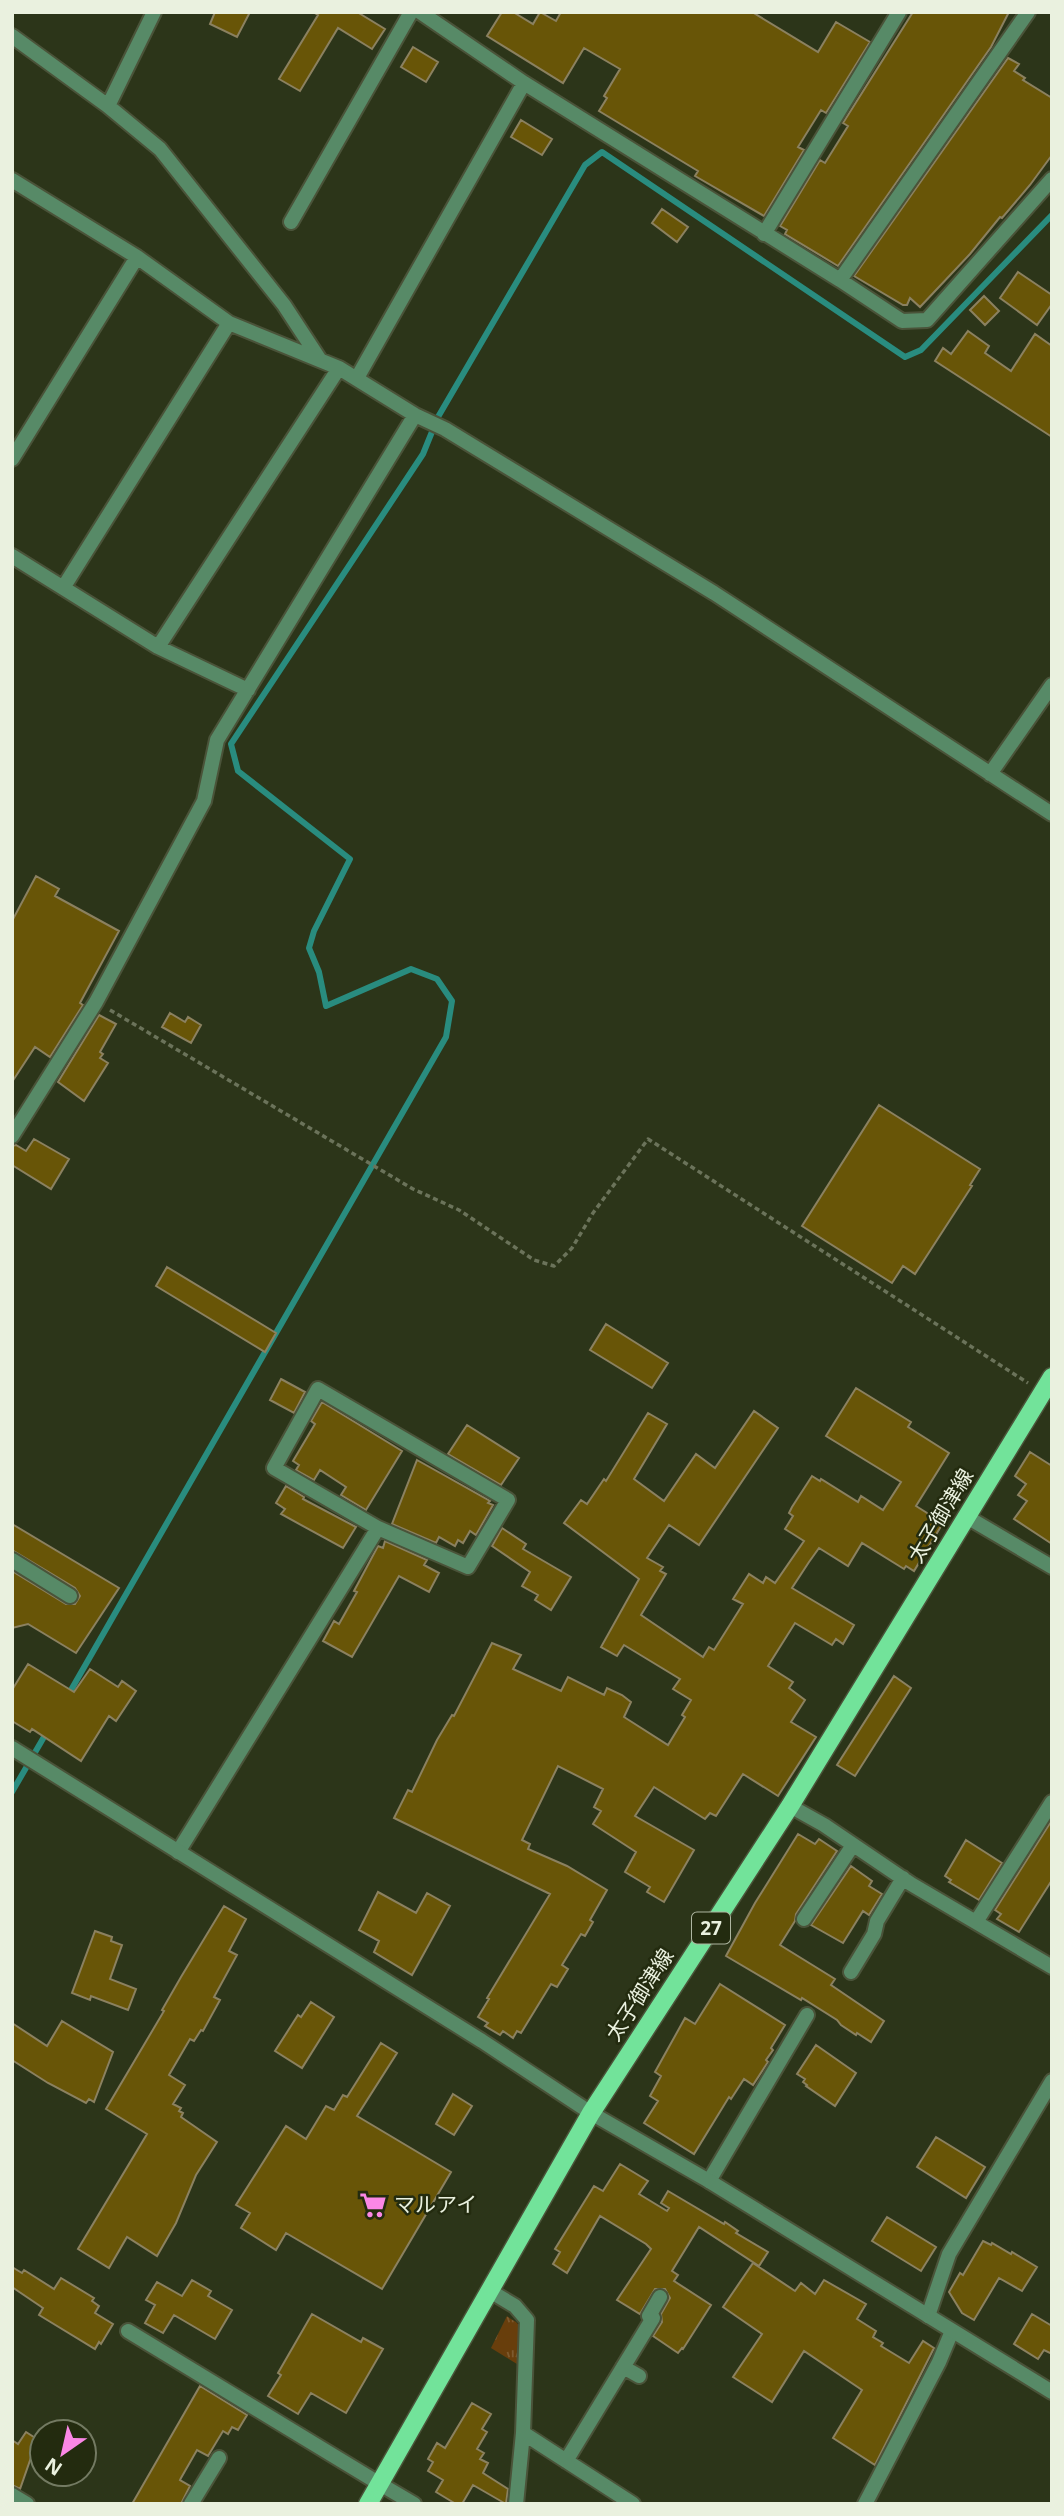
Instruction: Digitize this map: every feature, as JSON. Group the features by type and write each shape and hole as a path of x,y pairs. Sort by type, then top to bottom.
{"main road":[{"name":"太子御津線","path":"368,2504 591,2113 790,1806 1052,1377"}],"street":[{"path":"108,106 154,12"},
{"path":"291,222 411,12"},
{"path":"420,12 524,83 902,321 927,320 1052,179"},
{"path":"764,234 899,12"},
{"path":"840,280 1028,12"},
{"path":"12,36 108,106 160,149 284,305 321,361"},
{"path":"357,378 524,83"},
{"path":"12,180 137,257 229,323 339,368 415,415 445,429 714,593 1052,814"},
{"path":"12,459 137,257"},
{"path":"63,587 229,323"},
{"path":"158,647 339,368"},
{"path":"12,1136 96,1002 204,801 217,740 415,415"},
{"path":"12,556 158,647 248,690"},
{"path":"990,774 1052,685"},
{"path":"318,1389 508,1500 468,1567 378,1528 274,1468 318,1389"},
{"path":"967,1517 1052,1567"},
{"path":"178,1852 378,1528"},
{"path":"12,1560 70,1596"},
{"path":"12,1748 482,2041 591,2113 709,2181 1052,2392"},
{"path":"975,1922 1052,1802"},
{"path":"790,1806 853,1844 902,1878 1052,1967"},
{"path":"804,1919 853,1844"},
{"path":"851,1972 902,1878"},
{"path":"709,2181 807,2015"},
{"path":"928,2316 949,2253 1052,2081"},
{"path":"490,2291 515,2306 527,2320 523,2433 516,2504"},
{"path":"566,2461 653,2318 649,2316 660,2297"},
{"path":"128,2331 414,2504"},
{"path":"866,2504 953,2331"},
{"path":"623,2367 639,2376"},
{"path":"523,2433 633,2504"},
{"path":"191,2504 219,2458"},
{"path":"12,2495 27,2504"}],"path":[{"path":"96,1002 413,1189 459,1210 534,1260 554,1266 572,1248 593,1213 648,1139 1042,1392"}],"green space":[{"path":"507,2316 520,2327 522,2338 517,2364 491,2348"}],"building":[{"path":"215,12 250,12 237,37 210,24"},
{"path":"313,12 357,12 385,29 372,49 338,28 300,91 279,79 318,15"},
{"path":"502,12 513,12 533,24 540,12 556,21 561,12 752,12 818,52 836,22 870,42 826,113 821,110 798,147 804,150 764,216 695,176 698,171 599,111 607,98 604,96 620,69 584,48 563,83 487,36"},
{"path":"913,12 1009,12 991,47 838,266 785,234 787,230 780,226 820,160 825,163 848,126 843,123"},
{"path":"413,47 438,62 426,82 401,67"},
{"path":"1008,58 1019,64 1014,71 1025,78 1023,80 1052,98 1052,155 1002,218 1000,217 970,254 920,307 910,298 907,305 903,305 854,276"},
{"path":"521,120 552,139 542,155 511,137"},
{"path":"662,209 688,227 677,242 652,223"},
{"path":"1018,272 1052,295 1052,304 1037,325 1000,298"},
{"path":"984,296 999,311 985,325 970,310"},
{"path":"968,331 989,346 985,353 1011,371 1035,334 1052,346 1052,437 935,361 943,348 951,354"},
{"path":"36,876 59,889 55,896 119,931 80,1003 83,1005 50,1057 35,1047 12,1082 12,921"},
{"path":"170,1013 185,1022 188,1017 201,1025 191,1043 162,1027"},
{"path":"99,1015 116,1024 100,1052 103,1054 100,1058 108,1063 84,1101 58,1082"},
{"path":"879,1105 980,1169 970,1185 972,1186 915,1274 903,1266 892,1283 802,1226"},
{"path":"34,1139 69,1159 51,1189 12,1165 12,1146 16,1145 26,1151"},
{"path":"167,1267 276,1333 265,1352 156,1286"},
{"path":"606,1324 668,1363 652,1388 590,1350"},
{"path":"281,1379 305,1392 294,1413 270,1400"},
{"path":"856,1388 911,1422 908,1427 949,1453 916,1506 943,1523 914,1571 906,1566 904,1569 862,1543 848,1566 819,1548 792,1588 854,1625 843,1644 836,1639 832,1645 795,1623 768,1666 793,1682 789,1688 805,1700 791,1722 816,1737 778,1796 743,1774 716,1816 710,1813 705,1819 654,1787 635,1816 694,1850 664,1902 647,1892 650,1887 625,1872 636,1852 593,1824 601,1811 594,1807 603,1789 558,1766 522,1840 530,1844 528,1849 567,1866 607,1890 590,1920 593,1922 585,1936 581,1934 562,1965 568,1969 557,1987 551,1984 521,2033 517,2031 513,2038 503,2031 500,2035 485,2026 488,2023 478,2017 550,1894 394,1818 408,1790 412,1792 437,1740 452,1715 454,1716 492,1643 521,1655 513,1669 561,1691 568,1677 604,1695 607,1688 622,1695 631,1702 624,1717 668,1745 685,1717 682,1715 691,1700 673,1689 680,1679 624,1645 617,1656 601,1647 639,1579 564,1523 581,1500 587,1504 604,1479 606,1481 648,1413 667,1424 634,1479 664,1501 696,1454 715,1468 754,1411 778,1428 699,1545 669,1525 647,1558 663,1567 660,1571 666,1574 641,1615 703,1657 709,1647 714,1650 743,1604 733,1599 749,1574 763,1583 766,1577 775,1583 804,1541 785,1529 793,1516 789,1513 792,1507 812,1476 858,1502 861,1496 883,1510 901,1482 826,1436"},
{"path":"322,1402 402,1451 366,1510 341,1495 346,1487 320,1470 314,1480 296,1470 299,1465 293,1461 315,1424 311,1421"},
{"path":"467,1425 519,1458 501,1485 448,1454"},
{"path":"1030,1452 1052,1466 1052,1544 1014,1519 1027,1501 1018,1495 1026,1484 1015,1476"},
{"path":"417,1460 490,1501 488,1503 493,1505 476,1535 470,1531 463,1543 458,1540 455,1546 439,1537 436,1543 392,1524"},
{"path":"286,1486 304,1497 303,1499 356,1527 343,1548 281,1514 285,1509 276,1503"},
{"path":"12,1524 119,1588 76,1653 28,1624 12,1628 12,1571 66,1604 75,1604 80,1596 75,1588 12,1550"},
{"path":"502,1528 526,1544 523,1549 571,1577 551,1610 535,1600 538,1595 522,1586 530,1572 492,1546"},
{"path":"385,1541 427,1560 424,1565 439,1573 429,1592 399,1576 352,1657 323,1641 334,1621 339,1624 378,1546 383,1548"},
{"path":"28,1664 74,1692 90,1669 118,1687 122,1681 136,1691 116,1721 109,1716 81,1761 32,1729 30,1732 12,1721 12,1690"},
{"path":"894,1676 911,1688 855,1776 837,1765"},
{"path":"1052,1820 1052,1880 1019,1932 997,1919 1001,1914 995,1910"},
{"path":"798,1834 815,1844 819,1839 837,1851 796,1914 795,1921 780,1945 835,1979 831,1985 884,2021 871,2042 857,2033 856,2035 802,1998 801,2000 726,1956"},
{"path":"966,1840 1002,1863 979,1900 949,1882 951,1880 945,1876"},
{"path":"851,1866 872,1881 869,1886 882,1894 869,1915 863,1911 843,1943 811,1925"},
{"path":"378,1892 416,1913 427,1893 450,1906 412,1975 374,1952 379,1941 359,1930"},
{"path":"224,1906 246,1919 229,1951 237,1955 214,1997 220,2000 203,2031 201,2030 194,2041 190,2039 169,2075 185,2085 173,2104 181,2108 181,2117 217,2142 196,2175 176,2223 157,2256 127,2237 109,2268 78,2249 147,2134 106,2109"},
{"path":"95,1931 112,1937 111,1941 122,1945 110,1979 136,1989 128,2010 91,1996 90,2000 72,1993"},
{"path":"720,1984 785,2025 771,2048 773,2050 766,2060 768,2062 753,2085 744,2079 731,2099 729,2097 694,2154 644,2123 658,2101 650,2096 661,2076 655,2072 685,2018 695,2024"},
{"path":"311,2002 334,2017 302,2068 275,2051 298,2015 301,2017"},
{"path":"62,2021 113,2052 94,2102 89,2099 86,2103 12,2060 12,2023 47,2046"},
{"path":"381,2043 397,2053 357,2116 451,2172 382,2289 286,2233 276,2250 241,2228 250,2213 236,2205 286,2126 306,2139 326,2106 334,2110 343,2095 347,2097"},
{"path":"816,2045 856,2073 835,2106 806,2086 803,2082 805,2079 797,2074"},
{"path":"453,2094 472,2106 454,2135 436,2124"},
{"path":"936,2137 985,2167 966,2198 917,2167"},
{"path":"620,2164 648,2181 639,2194 667,2211 669,2208 661,2203 668,2191 724,2224 725,2222 738,2231 736,2233 768,2252 759,2266 699,2227 672,2271 678,2275 674,2281 711,2305 678,2353 653,2336 662,2322 661,2314 670,2298 665,2289 655,2289 640,2314 617,2300 651,2249 646,2244 600,2216 567,2273 553,2264 560,2252 555,2249 594,2186 603,2191"},
{"path":"887,2217 936,2247 921,2271 872,2241"},
{"path":"983,2241 1011,2254 1012,2252 1037,2267 1022,2291 999,2278 974,2320 962,2313 949,2292 960,2273 963,2275"},
{"path":"753,2263 795,2291 801,2283 815,2294 824,2280 866,2304 857,2319 876,2331 873,2337 883,2343 881,2346 909,2363 923,2341 934,2348 875,2465 833,2438 862,2390 804,2351 772,2402 733,2377 762,2334 723,2307"},
{"path":"12,2267 22,2273 24,2270 54,2289 61,2278 94,2298 92,2301 99,2306 95,2313 113,2324 101,2344 99,2342 95,2349 39,2315 43,2308 12,2287"},
{"path":"192,2280 211,2291 208,2296 232,2310 215,2339 174,2315 163,2333 145,2323 155,2305 146,2300 157,2282 182,2296"},
{"path":"312,2314 361,2342 363,2338 383,2349 346,2413 311,2393 298,2414 268,2396"},
{"path":"1032,2314 1052,2326 1052,2354 1044,2350 1038,2359 1014,2344"},
{"path":"200,2386 247,2415 238,2430 232,2427 228,2434 223,2431 208,2456 197,2450 180,2480 190,2486 181,2504 132,2504"},
{"path":"472,2403 491,2414 482,2429 487,2432 477,2449 484,2453 480,2459 488,2463 483,2473 508,2489 506,2504 473,2485 462,2504 456,2504 436,2492 443,2480 428,2471 433,2462 428,2459 437,2443 445,2448"},
{"path":"26,2432 28,2433 28,2466 20,2489 12,2485 12,2440 18,2444"}],"waterway":[{"path":"67,1697 446,1037 452,1001 437,979 411,969 326,1006 319,972 309,948 314,931 350,859 238,771 231,744 423,454 438,417 585,165 602,152 905,357 921,350 1052,215"},
{"path":"12,1792 48,1730"}],"place":[{"name":"マルアイ","path":"373,2205"}]}
